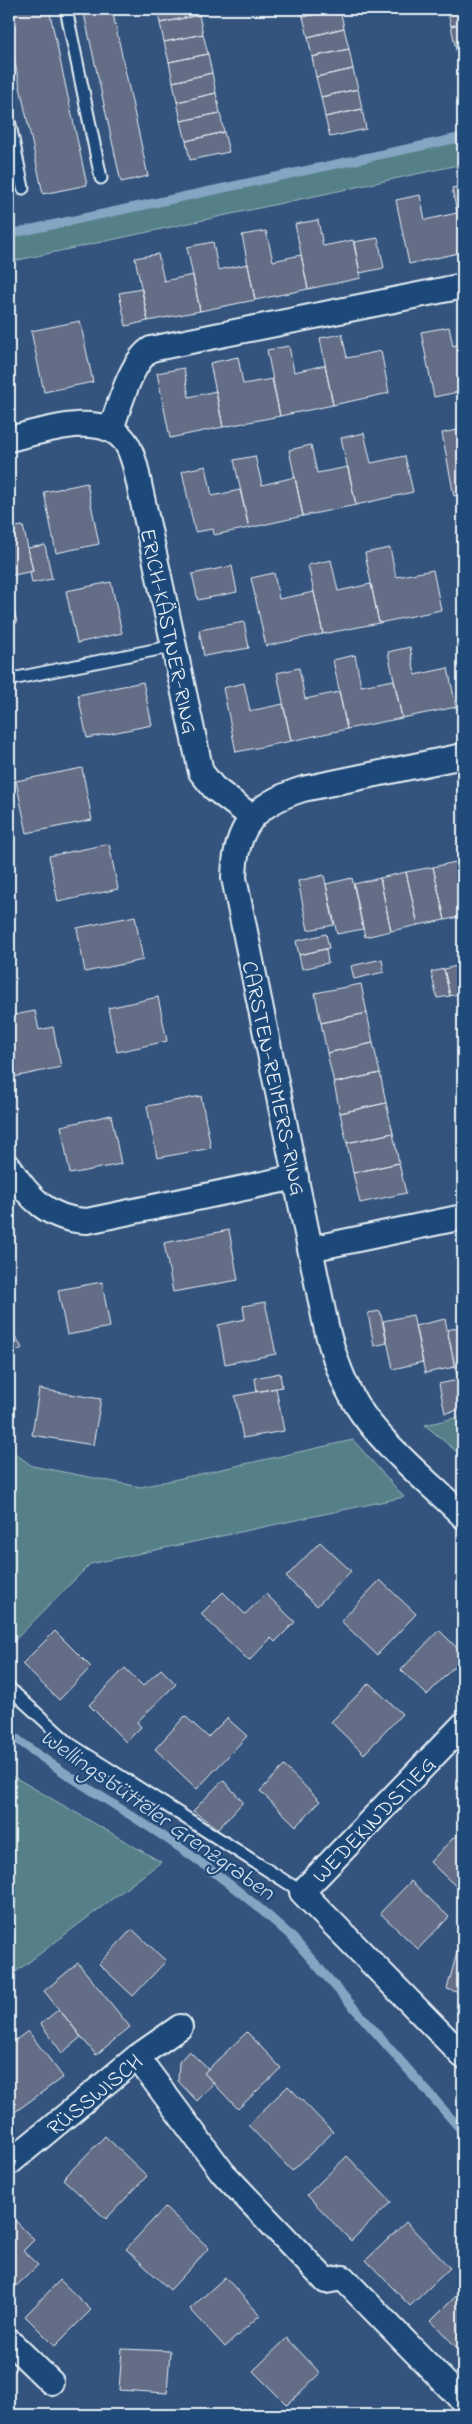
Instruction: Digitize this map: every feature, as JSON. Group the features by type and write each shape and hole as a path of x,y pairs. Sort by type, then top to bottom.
{"street":[{"path":"9,439 77,425 92,424 111,429 135,369 142,357 151,349 463,286"},
{"name":"ERICH-KÄSTNER-RING","path":"111,429 124,440 135,465 201,772 214,788 252,817"},
{"name":"CARSTEN-REIMERS-RING","path":"463,756 303,789 270,803 252,817 243,830 238,847 234,878 326,1326 334,1354 351,1396 374,1429 463,1516"},
{"path":"9,1167 38,1204 50,1212 74,1221 87,1221 296,1176"},
{"path":"310,1249 463,1217"},
{"name":"WEDEKINDSTIEG","path":"302,1892 463,1725"},
{"path":"302,1892 463,2056"},
{"name":"RÜSSWISCH","path":"9,2163 137,2057 180,2027"},
{"path":"137,2057 229,2180 326,2280 343,2278 463,2401"},
{"path":"9,2341 51,2382"},
{"path":"454,2415 463,2406"}],"lane":[{"path":"66,9 102,178"},
{"path":"9,120 23,188"},
{"path":"12,679 174,646"},
{"name":"WEDEKINDSTIEG","path":"9,1688 70,1744 302,1892"}],"green space":[{"path":"463,137 463,164 9,262 9,232"},
{"path":"463,1416 463,1457 425,1425"},
{"path":"353,1440 404,1497 90,1564 9,1646 9,1449 32,1466 141,1487"},
{"path":"9,1774 161,1862 9,1977"}],"building":[{"path":"49,9 87,185 43,194 9,35 9,10"},
{"path":"83,9 112,9 148,176 121,182"},
{"path":"157,9 198,9 199,15 160,23"},
{"path":"301,9 338,9 303,17"},
{"path":"340,9 344,28 308,37 303,17"},
{"path":"447,9 463,9 463,23 451,26"},
{"path":"199,15 203,34 164,42 160,23"},
{"path":"463,23 463,44 455,45 451,26"},
{"path":"344,28 349,49 312,57 308,37"},
{"path":"203,34 208,54 169,62 164,42"},
{"path":"463,44 463,64 459,65 455,45"},
{"path":"349,49 353,69 316,77 312,57"},
{"path":"208,54 212,73 173,82 169,62"},
{"path":"353,69 358,89 321,97 316,77"},
{"path":"212,73 216,93 177,102 173,82"},
{"path":"358,89 362,109 325,117 321,97"},
{"path":"216,93 220,113 181,121 177,102"},
{"path":"362,109 366,129 330,137 325,117"},
{"path":"220,113 224,132 186,141 181,121"},
{"path":"224,132 229,152 190,160 186,141"},
{"path":"463,186 463,242 452,188"},
{"path":"420,195 425,220 457,213 463,252 409,264 396,200"},
{"path":"318,220 323,246 353,240 361,278 308,289 295,224"},
{"path":"266,231 273,261 301,255 308,289 255,300 242,235"},
{"path":"378,238 384,268 360,273 354,242"},
{"path":"213,242 218,270 248,264 255,300 200,311 187,247"},
{"path":"158,254 164,281 193,275 200,311 148,321 135,258"},
{"path":"142,289 148,321 126,326 119,293"},
{"path":"80,321 93,382 44,392 31,331"},
{"path":"449,327 453,346 463,343 463,391 434,397 421,332"},
{"path":"342,334 347,358 381,351 389,393 333,405 320,338"},
{"path":"289,346 294,372 325,365 333,405 280,416 267,350"},
{"path":"238,357 243,384 272,379 280,416 223,427 210,363"},
{"path":"184,368 189,397 216,391 223,427 170,438 157,373"},
{"path":"463,429 463,494 454,496 442,433"},
{"path":"364,433 371,463 405,456 413,492 356,505 341,438"},
{"path":"311,445 317,473 348,467 356,505 303,516 289,450"},
{"path":"255,456 262,485 295,477 303,516 249,528 234,460"},
{"path":"206,466 212,496 240,490 249,528 214,535 213,529 195,532 182,471"},
{"path":"87,483 99,544 56,553 44,492"},
{"path":"23,526 33,571 9,576 9,528"},
{"path":"45,545 52,579 32,583 30,572 33,571 28,548"},
{"path":"390,548 396,577 433,570 441,610 379,623 365,553"},
{"path":"331,560 338,591 371,584 379,623 323,634 308,565"},
{"path":"232,566 237,592 198,600 192,574"},
{"path":"274,573 279,599 314,592 323,634 266,646 251,578"},
{"path":"111,582 122,633 77,643 66,591"},
{"path":"9,589 17,623 9,624"},
{"path":"244,622 249,648 204,656 199,630"},
{"path":"410,647 415,675 448,668 456,707 402,718 388,652"},
{"path":"355,655 361,686 394,680 402,718 347,729 333,660"},
{"path":"299,668 305,699 339,692 347,729 291,741 277,673"},
{"path":"143,682 152,725 87,738 78,695"},
{"path":"244,683 250,711 283,704 291,741 236,752 223,688"},
{"path":"82,768 92,820 27,833 16,781"},
{"path":"109,844 118,889 58,902 49,856"},
{"path":"460,861 463,878 463,916 445,920 433,867"},
{"path":"433,867 445,920 418,925 406,872"},
{"path":"406,872 418,925 391,931 380,878"},
{"path":"324,875 334,925 308,930 298,881"},
{"path":"352,878 363,929 337,934 326,884"},
{"path":"380,878 391,931 365,937 354,884"},
{"path":"135,916 143,960 85,972 77,928"},
{"path":"326,934 329,948 299,955 296,941"},
{"path":"326,949 328,963 302,969 299,955"},
{"path":"382,959 384,972 354,979 351,966"},
{"path":"463,965 463,993 457,966"},
{"path":"457,966 463,993 450,996 444,969"},
{"path":"444,969 450,996 437,998 431,972"},
{"path":"361,984 367,1013 321,1023 315,993"},
{"path":"158,997 167,1041 117,1052 108,1008"},
{"path":"35,1011 39,1030 53,1027 61,1067 9,1078 9,1016"},
{"path":"367,1013 373,1043 327,1053 321,1023"},
{"path":"373,1043 380,1073 334,1083 327,1053"},
{"path":"380,1073 386,1103 340,1113 334,1083"},
{"path":"201,1096 211,1148 157,1158 147,1106"},
{"path":"386,1103 393,1133 347,1143 340,1113"},
{"path":"111,1115 121,1164 70,1174 61,1126"},
{"path":"393,1133 399,1163 353,1173 347,1143"},
{"path":"399,1163 406,1193 360,1203 353,1173"},
{"path":"229,1230 238,1280 173,1292 164,1243"},
{"path":"102,1282 110,1327 67,1335 58,1290"},
{"path":"265,1302 276,1354 225,1364 218,1325 245,1319 243,1306"},
{"path":"380,1311 387,1343 374,1346 368,1313"},
{"path":"413,1315 423,1362 393,1369 383,1321"},
{"path":"445,1319 455,1367 425,1373 415,1326"},
{"path":"9,1326 22,1348 9,1356"},
{"path":"463,1326 463,1375 457,1376 447,1330"},
{"path":"280,1373 282,1387 257,1392 255,1378"},
{"path":"463,1379 463,1409 445,1413 439,1384"},
{"path":"276,1388 284,1431 243,1438 235,1396"},
{"path":"39,1389 101,1399 93,1445 32,1435"},
{"path":"320,1542 351,1571 317,1606 286,1577"},
{"path":"380,1580 416,1614 377,1655 341,1621"},
{"path":"223,1592 245,1614 266,1594 295,1622 275,1642 271,1638 249,1661 201,1614"},
{"path":"439,1630 463,1654 463,1657 427,1695 401,1670"},
{"path":"55,1631 91,1667 59,1700 22,1664"},
{"path":"125,1668 143,1686 161,1669 176,1684 137,1722 141,1727 126,1742 89,1705"},
{"path":"369,1683 402,1714 364,1754 331,1722"},
{"path":"185,1716 208,1737 227,1718 247,1736 197,1789 155,1749"},
{"path":"284,1766 320,1801 296,1826 260,1791"},
{"path":"223,1780 243,1802 218,1829 193,1811"},
{"path":"458,1833 463,1838 463,1893 430,1862"},
{"path":"411,1881 449,1917 418,1949 380,1913"},
{"path":"132,1929 166,1961 133,1996 99,1964"},
{"path":"460,1942 463,1943 463,1994 447,1989"},
{"path":"78,1963 130,2027 96,2055 44,1991"},
{"path":"59,2009 81,2037 62,2053 41,2024"},
{"path":"28,2031 63,2077 15,2112 9,2104 9,2045"},
{"path":"247,2032 281,2068 238,2109 204,2073"},
{"path":"189,2051 208,2069 204,2073 214,2083 197,2101 178,2081 179,2062"},
{"path":"288,2086 333,2132 292,2171 248,2125"},
{"path":"105,2136 147,2176 106,2219 63,2179"},
{"path":"347,2156 391,2202 351,2241 307,2195"},
{"path":"165,2207 209,2248 170,2290 126,2249"},
{"path":"13,2218 34,2240 23,2251 38,2265 9,2293 9,2222"},
{"path":"406,2222 450,2268 410,2306 366,2260"},
{"path":"225,2277 260,2315 225,2347 190,2309"},
{"path":"60,2280 91,2310 55,2346 25,2316"},
{"path":"463,2289 463,2354 431,2321"},
{"path":"287,2338 320,2373 287,2405 253,2371"},
{"path":"122,2349 170,2351 167,2393 119,2390"}],"waterway":[{"path":"9,234 463,137"},
{"name":"Wellingsbütteler Grenzgraben","path":"9,1733 67,1774 182,1849 230,1885 291,1936 463,2132"}]}
